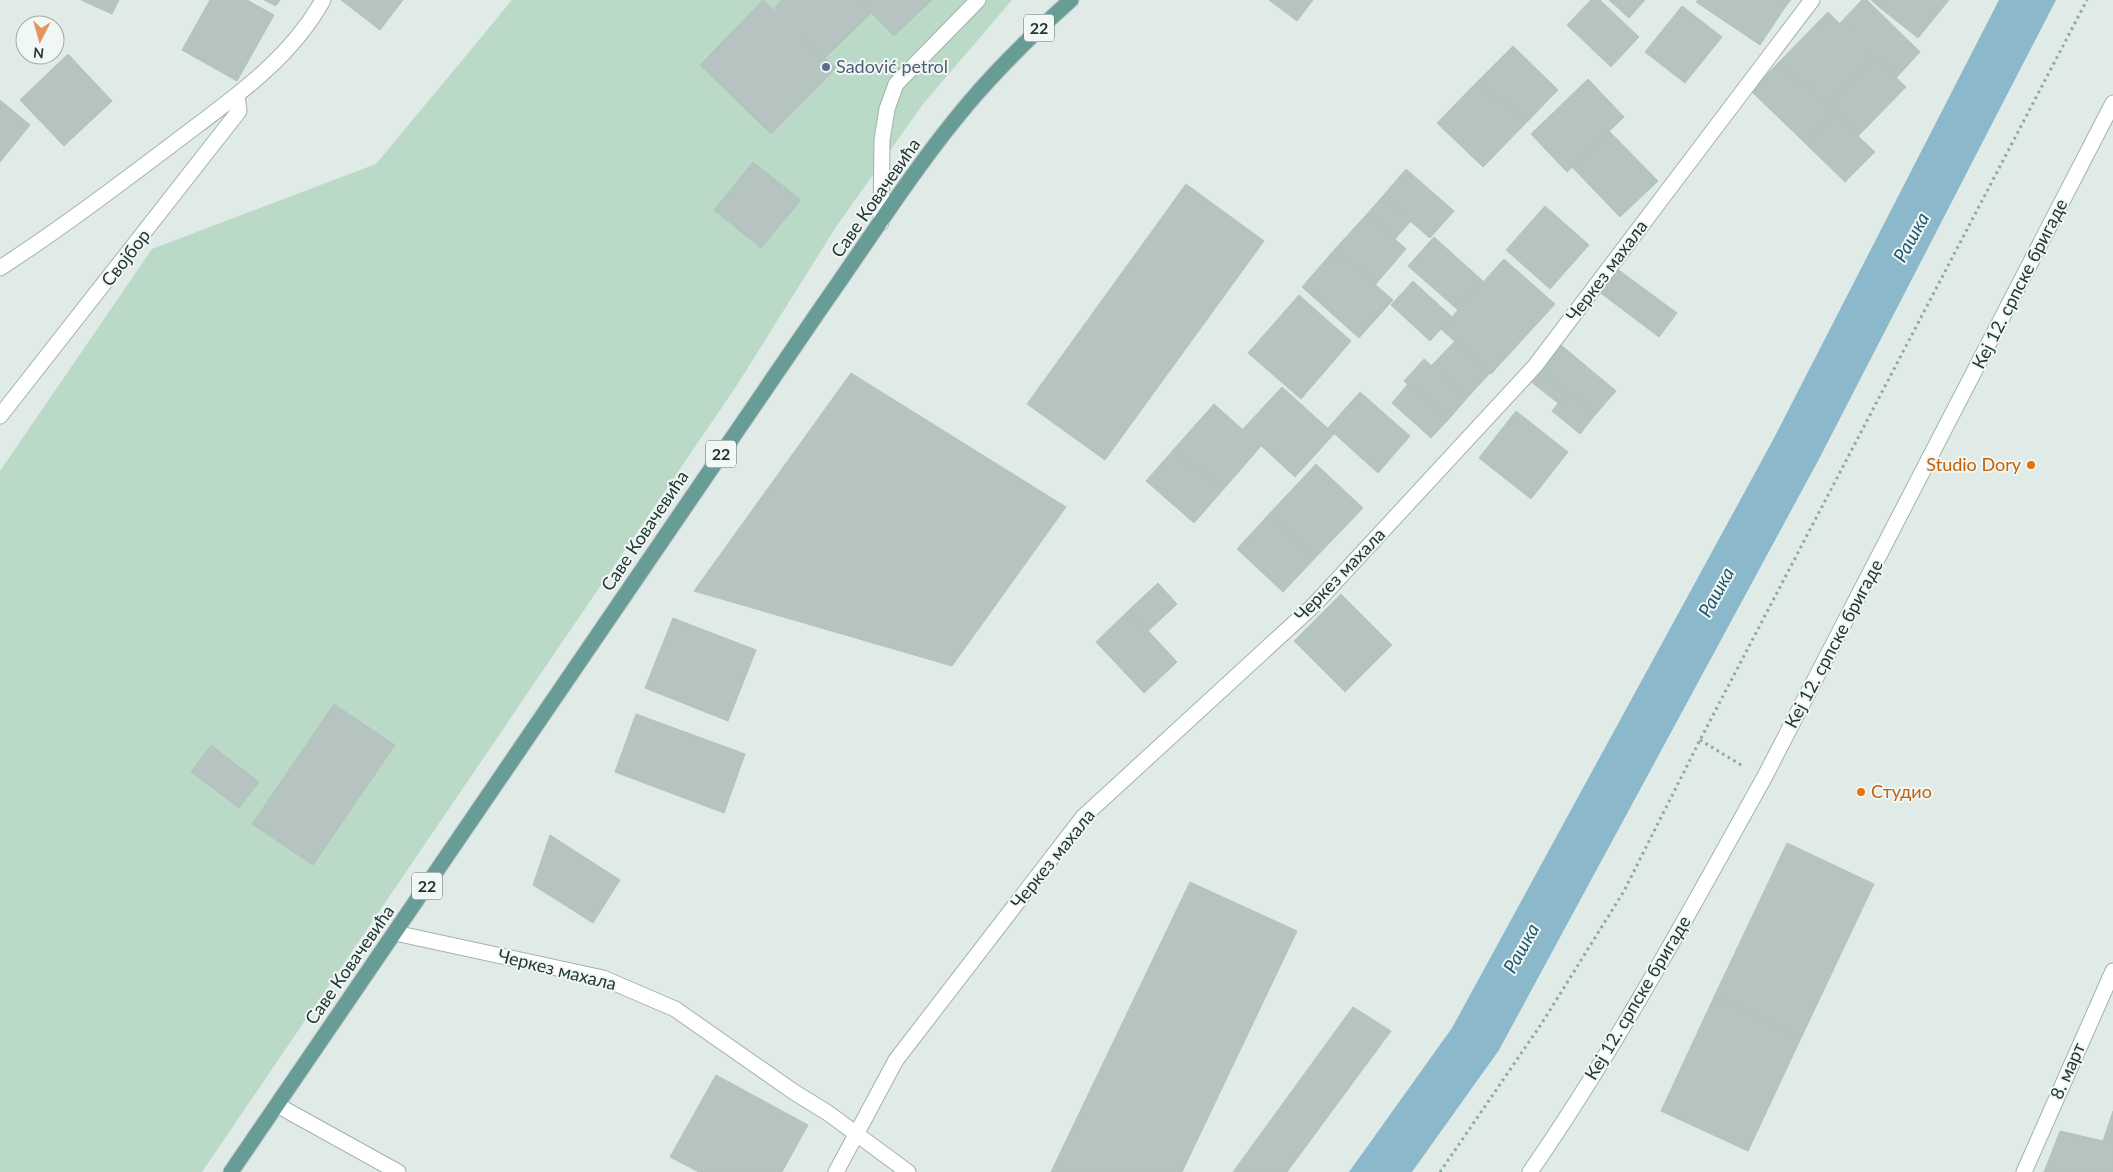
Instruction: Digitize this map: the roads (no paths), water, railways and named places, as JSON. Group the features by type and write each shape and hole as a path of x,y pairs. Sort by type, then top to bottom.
{"main road":[{"name":"Саве Ковачевића","path":"231,1172 880,223 966,106 1009,58 1071,0"}],"street":[{"path":"0,268 61,228 259,78 312,20 323,0"},
{"path":"880,223 882,140 887,109 896,84 978,0"},
{"name":"Черкез махала","path":"836,1172 896,1060 1083,817 1314,605 1535,366 1812,0"},
{"name":"Својбор","path":"0,416 239,111 238,95"},
{"name":"Кеј 12. српске бригаде","path":"1530,1172 1635,1004 1764,778 2113,103"},
{"name":"Черкез махала","path":"395,934 603,978 666,1005 828,1112 856,1135 908,1172"},
{"name":"8. март","path":"2024,1172 2113,971"},
{"path":"277,1105 398,1172"}],"water":[{"name":"Рашка","path":"1999,0 2056,0 1819,459 1499,1050 1412,1172 1349,1172 1452,1028 1773,440"}],"place":[{"name":"Sadović petrol","path":"826,67"},
{"name":"Studio Dory","path":"2031,465"},
{"name":"Студио","path":"1861,792"}]}
